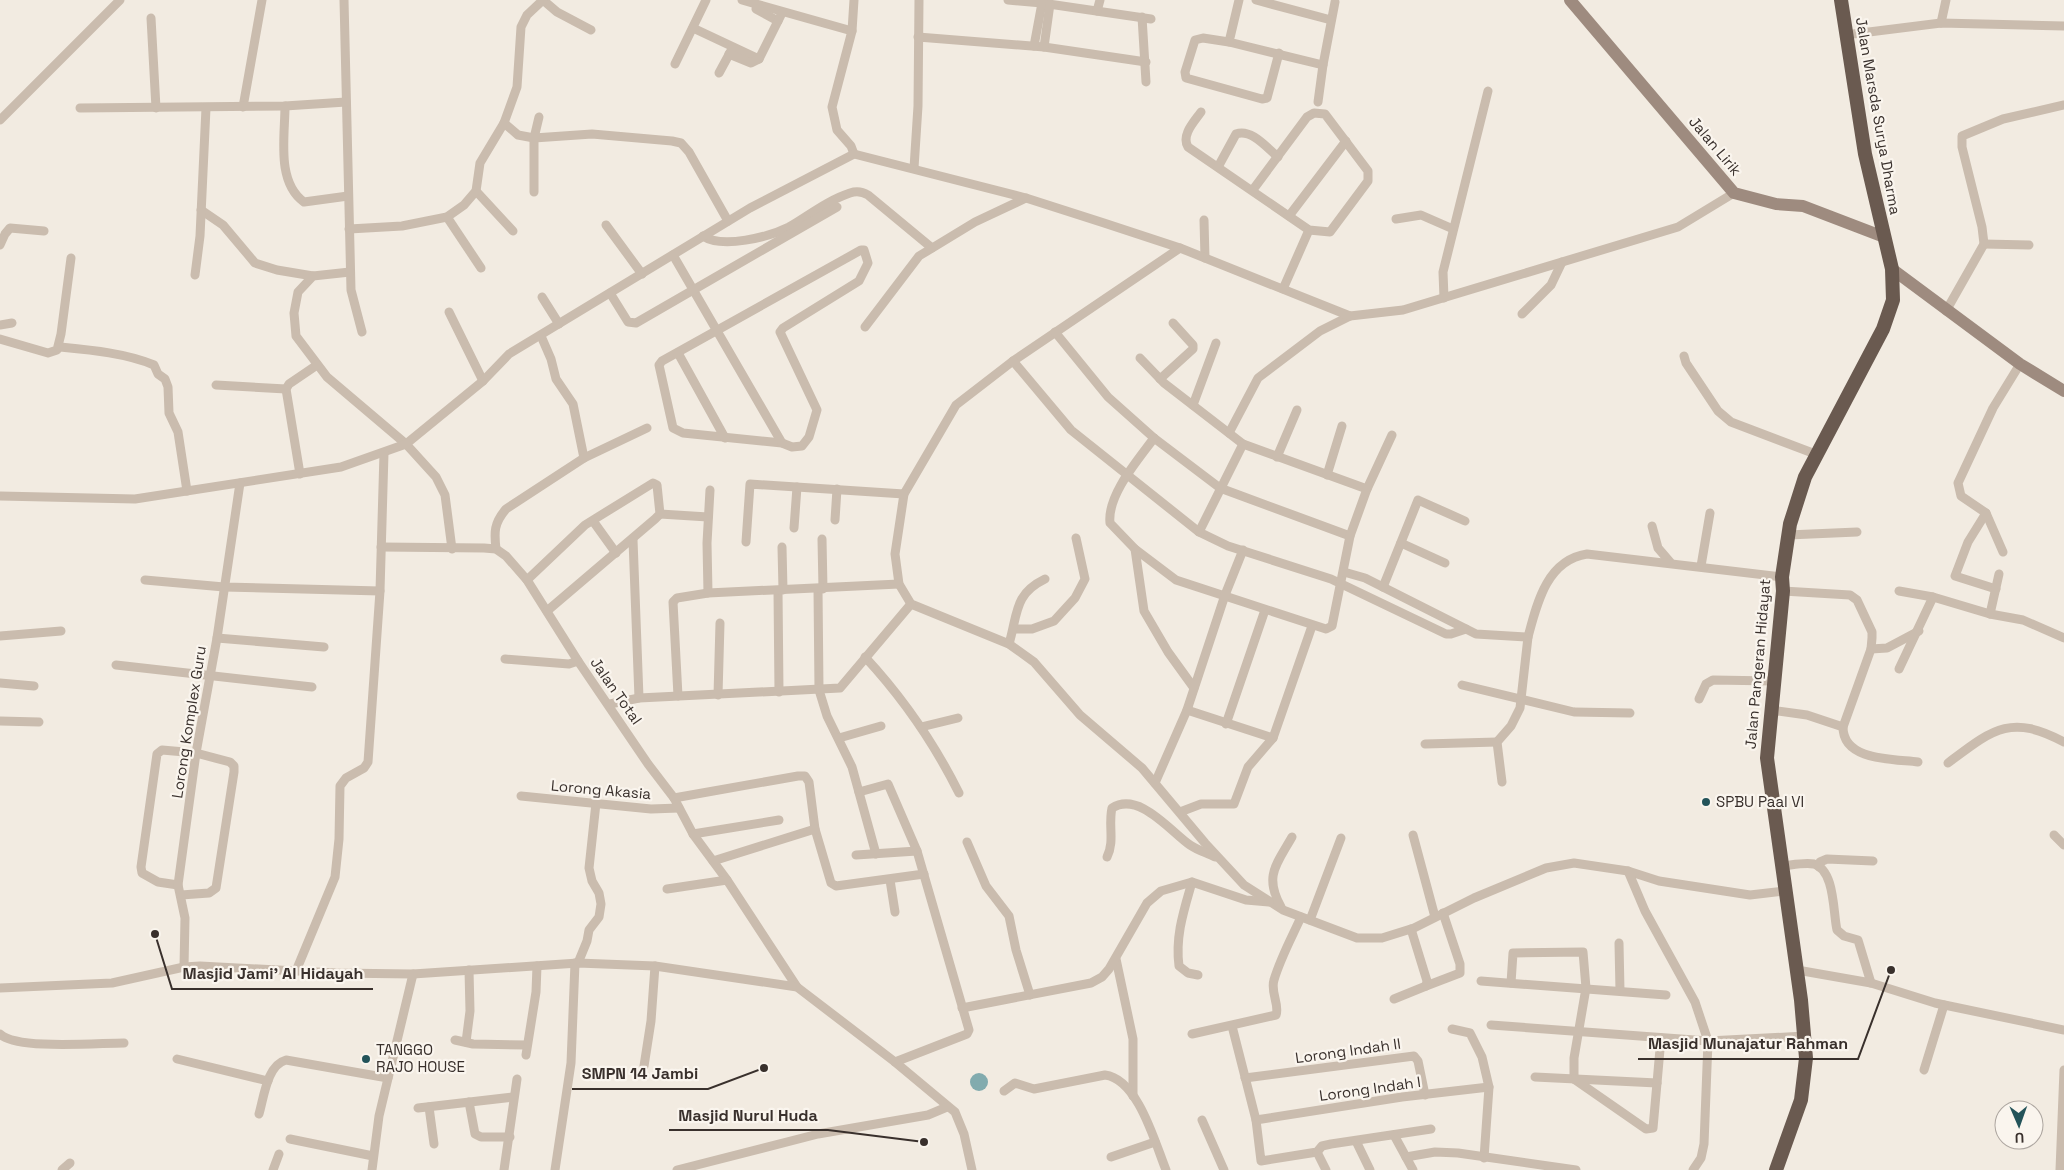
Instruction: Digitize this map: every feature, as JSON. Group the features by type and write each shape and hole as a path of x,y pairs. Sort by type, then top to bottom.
{"highway":[{"name":"Jalan Marsda Surya Dharma","path":"1841,0 1865,154 1884,237"},
{"name":"Jalan Pangeran Hidayat","path":"1776,1170 1801,1100 1806,1058 1805,1036 1767,758 1772,681 1782,584 1788,535 1805,477 1883,329 1893,300 1892,269 1884,237"}],"main road":[{"name":"Jalan Lirik","path":"1570,0 1734,193 1776,204 1803,206 1884,237"},
{"path":"1892,269 2020,364 2064,391"}],"street":[{"path":"0,120 120,0"},
{"path":"243,107 262,0"},
{"path":"344,0 350,272 351,290 362,332"},
{"path":"349,229 402,226 447,217 464,205 476,190 480,163 504,124 517,87 521,27 527,15 543,0 557,12 591,30"},
{"path":"675,64 706,0"},
{"path":"741,0 780,17 852,31"},
{"path":"854,0 852,31 832,107 837,130 851,146 854,154"},
{"path":"914,168 918,106 919,0"},
{"path":"1008,0 1046,3 1147,18 1146,82"},
{"path":"1097,11 1100,0"},
{"path":"1228,42 1239,0"},
{"path":"1256,0 1331,20"},
{"path":"1941,23 1946,0"},
{"path":"1318,102 1335,2"},
{"path":"1039,47 1046,3"},
{"path":"692,28 751,63 759,59 780,17"},
{"path":"151,18 156,108"},
{"path":"1846,35 1941,23 2064,26"},
{"path":"918,36 1039,47 1146,62"},
{"path":"1279,54 1267,98 1262,99 1186,78 1185,72 1195,40 1203,38 1228,42 1279,54 1323,65"},
{"path":"719,73 731,51"},
{"path":"1444,298 1443,272 1452,229 1488,91"},
{"path":"80,108 206,108 346,102"},
{"path":"1946,310 1984,244 1982,227 1962,147 1962,136 2003,119 2064,105"},
{"path":"285,106 285,175 292,190 304,202 348,196"},
{"path":"194,275 201,210 206,108"},
{"path":"1201,112 1186,135 1188,147 1252,191 1290,216 1309,230 1330,232 1368,181 1368,171 1324,114 1314,113 1308,117 1252,191"},
{"path":"534,192 534,138 539,117"},
{"path":"504,124 518,135 534,138 592,134 681,143 689,152 728,221"},
{"path":"1218,167 1236,134 1243,131 1278,157"},
{"path":"1290,216 1346,141"},
{"path":"0,496 135,499 340,468 384,453 406,444 483,381 509,354 728,221 854,154 1026,198 1180,248 1350,316"},
{"path":"476,190 513,231"},
{"path":"704,236 710,241 727,243 776,232 837,198 850,192 858,192 868,196 932,248"},
{"path":"1229,434 1258,378 1320,331 1350,316 1403,310 1678,227 1734,193"},
{"path":"865,326 918,256 974,222 1026,198"},
{"path":"610,293 628,322 632,324 837,207"},
{"path":"201,210 223,225 255,262 277,270 313,276 350,272"},
{"path":"1396,220 1421,215 1452,229"},
{"path":"447,217 481,268"},
{"path":"1204,220 1205,258"},
{"path":"606,225 642,274"},
{"path":"0,245 10,228 44,231"},
{"path":"1283,289 1309,230"},
{"path":"1984,244 2029,245"},
{"path":"1180,248 1013,360 956,405 904,494 894,554 899,584 910,604 1009,644 1034,662 1080,715 1142,768 1244,885 1282,910 1357,938 1382,938 1411,929 1474,898 1546,868 1574,863 1628,872 1658,881 1750,895 1785,891"},
{"path":"864,250 868,263 859,281 783,328 780,332 817,410 809,437 802,446 792,447 782,443 683,433 673,428 659,365 717,331 864,250"},
{"path":"673,255 782,443"},
{"path":"0,339 48,353 54,352 59,347 71,258"},
{"path":"1522,314 1550,284 1562,262"},
{"path":"313,276 298,292 294,313 296,336 327,377 406,444 436,477 445,495 452,549"},
{"path":"542,297 559,324"},
{"path":"449,312 483,381"},
{"path":"0,326 12,323"},
{"path":"1160,379 1193,349 1193,345 1173,323"},
{"path":"1055,332 1108,397 1154,438 1220,488 1350,536"},
{"path":"541,336 551,359 556,379 573,404 584,458"},
{"path":"1193,405 1216,343"},
{"path":"59,347 144,360 154,365 158,374 165,379 168,387 169,413 178,432 187,492"},
{"path":"678,353 725,438"},
{"path":"1684,356 1695,377 1718,411 1731,422 1818,455"},
{"path":"1140,358 1160,379 1243,444 1367,489"},
{"path":"1013,360 1071,430 1199,532 1243,550 1341,584 1446,634 1466,629"},
{"path":"2003,552 1986,513 1961,496 1958,483 1993,408 2020,364"},
{"path":"300,474 286,389 289,384 317,365"},
{"path":"216,385 286,389"},
{"path":"1277,457 1298,410"},
{"path":"1327,475 1342,426"},
{"path":"381,547 496,549 494,532 496,520 506,509 584,458 647,428"},
{"path":"1154,438 1127,475 1110,509 1110,523 1135,548 1176,580 1326,629 1332,626 1350,536 1367,489 1392,435"},
{"path":"1199,532 1243,444"},
{"path":"296,971 335,877 339,839 340,786 346,778 364,768 368,762 380,591 384,453"},
{"name":"Lorong Komplex Guru","path":"184,967 185,918 178,885 196,753 217,638 240,483"},
{"path":"527,580 593,520 653,483 658,485 660,514"},
{"path":"746,542 750,484 904,494"},
{"path":"794,528 797,487"},
{"path":"835,520 837,489"},
{"path":"708,593 710,490"},
{"path":"1383,588 1418,500 1465,521"},
{"path":"1701,566 1710,513"},
{"path":"1986,513 1968,542 1955,576 1996,589"},
{"path":"547,611 633,540 660,514 708,517"},
{"path":"593,520 616,554"},
{"path":"1652,526 1658,548 1670,562"},
{"path":"1788,535 1856,532"},
{"path":"1014,629 1032,628 1054,621 1075,598 1085,579 1076,538"},
{"path":"822,539 819,690 827,716 852,768 876,854"},
{"path":"633,540 639,698"},
{"path":"1401,543 1445,563"},
{"path":"778,692 782,547"},
{"path":"1135,548 1144,611 1168,652 1194,688"},
{"name":"Jalan Total","path":"496,549 506,556 527,580 578,661 610,704 648,764 674,798 693,834 727,880 797,987"},
{"path":"1155,783 1187,710 1225,595 1243,550"},
{"path":"1425,744 1497,742 1511,726 1520,708 1528,637 1538,600 1557,568 1575,556 1587,554 1701,566 1782,584 1853,596 1872,632 1871,649 1843,726 1845,742 1868,755 1918,762"},
{"path":"1344,572 1365,578 1476,634 1528,637"},
{"path":"1990,614 1999,574"},
{"path":"1009,644 1022,596 1030,586 1045,579"},
{"path":"145,580 224,587 380,591"},
{"path":"678,696 673,602 684,595 899,584"},
{"path":"1899,591 1933,597 1990,614 2023,620 2064,638"},
{"path":"1899,669 1933,597"},
{"path":"610,704 639,698 840,688 846,685 865,657 910,604"},
{"path":"1226,724 1265,610"},
{"path":"718,695 720,623"},
{"path":"1180,812 1201,804 1234,804 1248,767 1273,738 1312,626"},
{"path":"1871,649 1887,648 1919,630"},
{"path":"0,636 61,631"},
{"path":"217,638 324,647"},
{"path":"865,657 886,680 922,727 944,763 959,793"},
{"path":"505,659 569,664 578,661"},
{"path":"116,665 210,674 312,687"},
{"path":"1699,699 1706,684 1713,680 1772,681"},
{"path":"0,683 34,686"},
{"path":"1462,685 1574,712 1630,713"},
{"path":"1187,710 1273,738"},
{"path":"1770,710 1806,715 1843,726"},
{"path":"922,727 958,718"},
{"path":"0,721 39,722"},
{"path":"839,738 881,726"},
{"path":"1948,763 1980,740 2007,727 2032,728 2064,742"},
{"path":"1497,742 1502,782"},
{"path":"178,885 158,882 142,873 148,809 156,754 162,750 196,753 230,762 234,766 216,888 209,893 181,895"},
{"path":"674,798 805,776 809,782 815,829 831,883 836,886 924,874"},
{"path":"859,792 888,784 917,851 969,1030 967,1034 895,1062"},
{"name":"Lorong Akasia","path":"521,796 650,809 679,808"},
{"path":"554,1170 571,1063 576,963 587,941 588,930 599,917 601,904 600,893 592,880 589,868 596,803"},
{"path":"1107,857 1111,848 1110,817 1112,808 1119,804 1130,803 1148,811 1192,847 1220,859"},
{"path":"693,834 779,820"},
{"path":"713,861 815,829"},
{"path":"1394,999 1460,973 1460,964 1439,915 1412,835"},
{"path":"2054,835 2064,845"},
{"path":"1282,910 1271,883 1272,872 1292,837"},
{"path":"1192,1034 1276,1015 1278,1012 1273,996 1273,981 1306,919 1341,838"},
{"path":"967,842 986,886 1009,916 1016,950 1030,995"},
{"path":"856,855 917,851"},
{"path":"1819,867 1820,862 1827,859 1873,861"},
{"path":"1782,866 1813,864 1819,867 1832,888 1837,930 1844,936 1858,940 1871,983"},
{"path":"1628,872 1645,911 1695,1002 1708,1041 1704,1144 1701,1158 1693,1170"},
{"path":"667,889 727,880"},
{"path":"890,880 895,912"},
{"path":"962,1008 1091,983 1102,977 1116,959 1146,903 1162,891 1192,882 1246,900 1271,902"},
{"path":"1192,882 1177,937 1177,953 1179,966 1188,973 1198,975"},
{"path":"1411,929 1427,981 1426,986"},
{"path":"1619,942 1620,991"},
{"path":"1511,983 1513,953 1583,952 1586,988 1574,1058 1574,1079"},
{"path":"1116,959 1133,1039 1133,1096"},
{"path":"0,988 112,983 184,967 413,974 576,963 655,966 797,987 895,1062 955,1112 960,1122 972,1170"},
{"path":"526,1055 536,992 537,966"},
{"path":"644,1066 651,1021 655,966"},
{"path":"466,1042 470,1011 469,970"},
{"path":"1796,970 1871,983 1944,1005 2064,1030"},
{"path":"372,1170 379,1116 413,974"},
{"path":"1481,981 1666,994"},
{"path":"1924,1070 1944,1005"},
{"path":"1491,1025 1578,1033 1708,1041 1805,1036"},
{"path":"1232,1026 1256,1120 1260,1160 1273,1160 1317,1152 1322,1146 1431,1130"},
{"path":"1452,1029 1470,1033 1482,1057 1489,1087 1484,1158"},
{"path":"0,1034 7,1040 23,1043 124,1042"},
{"path":"1574,1079 1646,1130 1653,1128 1661,1038"},
{"path":"455,1040 527,1045"},
{"name":"Lorong Indah II","path":"1245,1078 1414,1056 1418,1061 1425,1094"},
{"path":"177,1059 268,1080"},
{"path":"259,1114 268,1080 280,1061 286,1060 388,1078"},
{"path":"2060,1170 2064,1070"},
{"path":"1004,1091 1015,1082 1034,1089 1105,1075 1121,1080 1143,1113 1166,1170"},
{"path":"1535,1077 1657,1083"},
{"path":"504,1170 517,1079"},
{"name":"Lorong Indah I","path":"1256,1120 1425,1094 1489,1087"},
{"path":"418,1108 513,1097"},
{"path":"470,1102 472,1128 475,1134 481,1137 510,1137"},
{"path":"429,1107 434,1144"},
{"path":"677,1170 818,1134 928,1115 947,1107"},
{"path":"1202,1120 1224,1170"},
{"path":"1394,1135 1412,1170"},
{"path":"290,1139 373,1156"},
{"path":"1356,1141 1370,1170"},
{"path":"1111,1158 1155,1142"},
{"path":"1317,1152 1326,1170"},
{"path":"1406,1157 1448,1152 1576,1170"},
{"path":"273,1170 279,1154"},
{"path":"1273,1160 1277,1170"},
{"path":"62,1170 70,1163"}],"water":[{"path":"979,1073 987,1078 988,1082 983,1090 979,1091 971,1086 970,1082 975,1074"}],"place":[{"name":"SPBU Paal VI","path":"1706,802"},
{"name":"Masjid Jami' Al Hidayah","path":"155,934"},
{"name":"Masjid Munajatur Rahman","path":"1891,970"},
{"name":"TANGGO RAJO HOUSE","path":"366,1059"},
{"name":"SMPN 14 Jambi","path":"764,1068"},
{"name":"Masjid Nurul Huda","path":"924,1142"}]}
